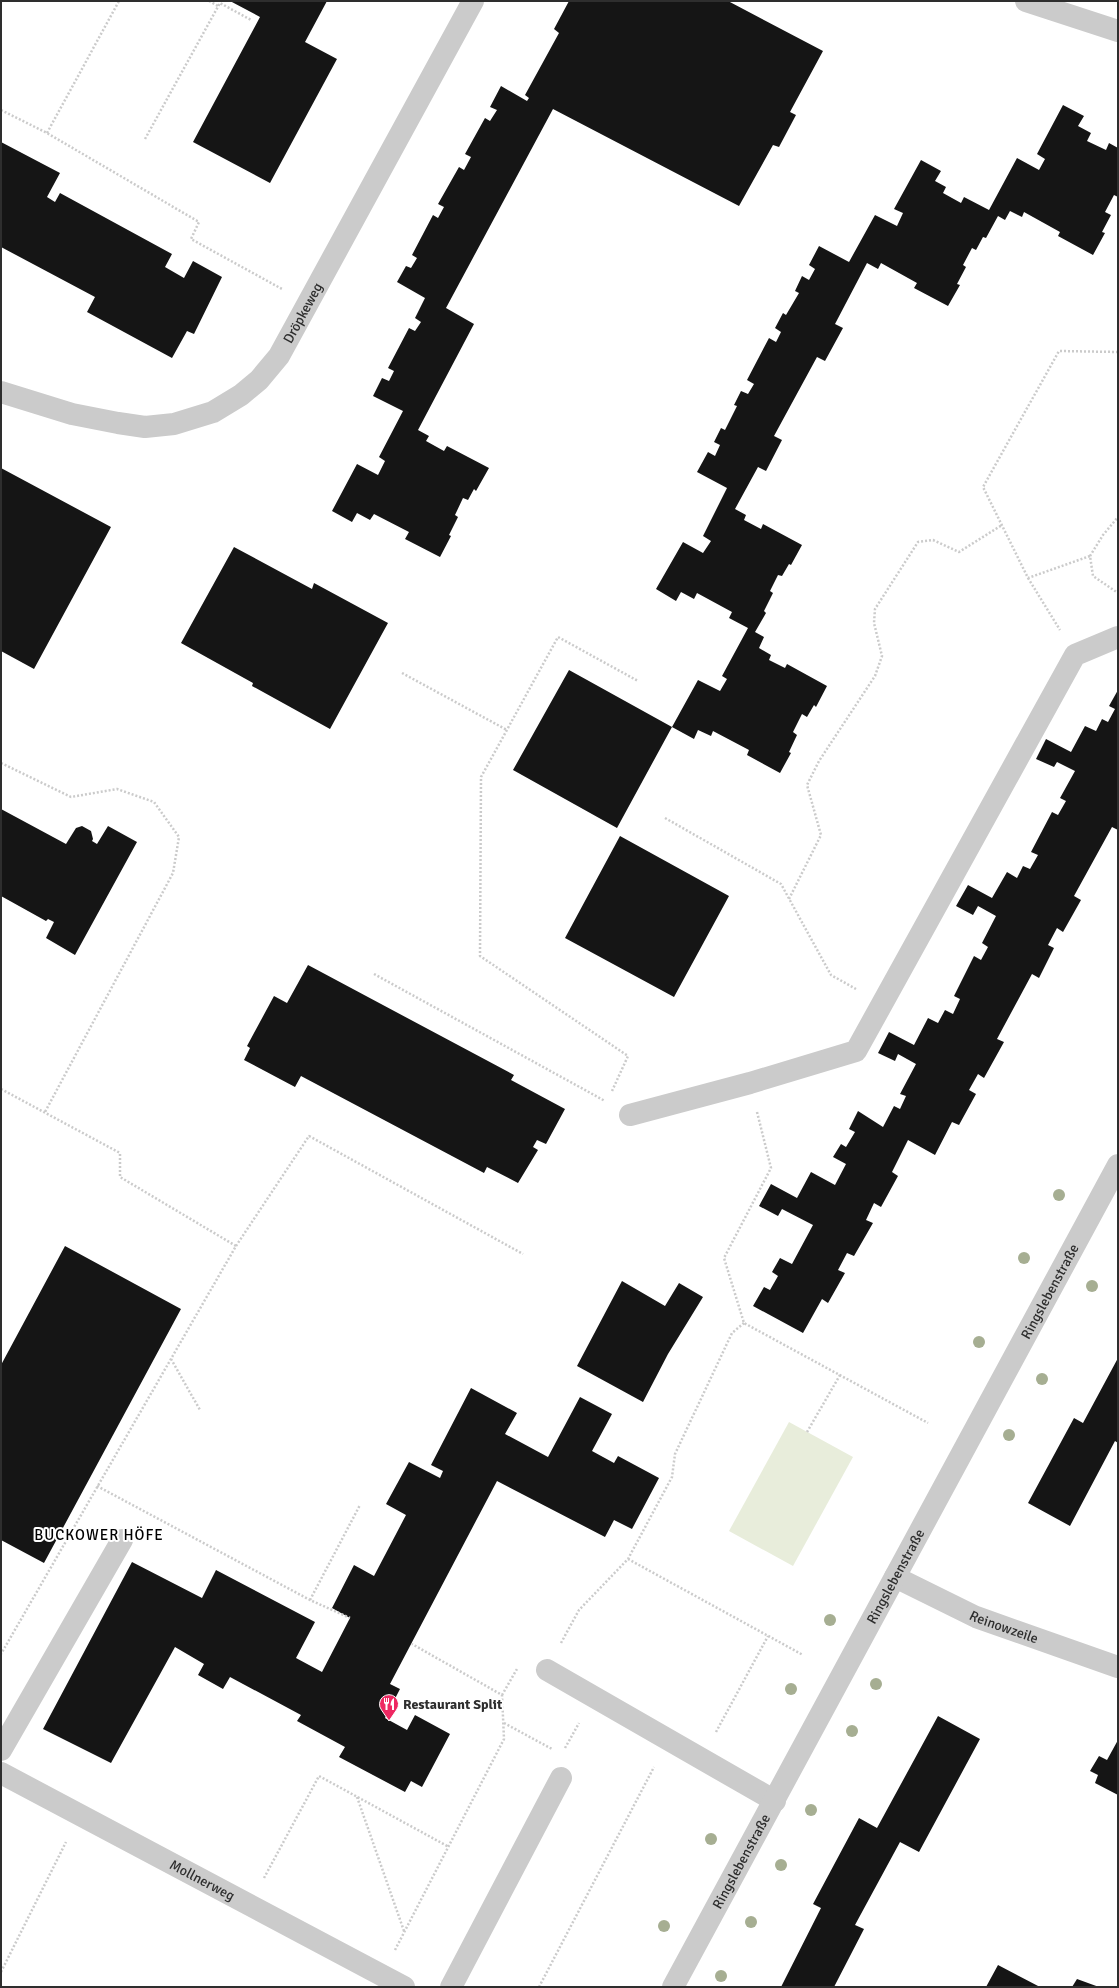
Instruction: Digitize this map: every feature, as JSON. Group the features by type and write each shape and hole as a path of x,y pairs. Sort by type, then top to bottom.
{"street":[{"name":"Dröpkeweg","path":"1,392 72,414 146,426 174,424 213,412 241,395 259,380 279,356 473,1"},
{"path":"1026,1 1118,31"},
{"path":"630,1115 750,1083 856,1052 881,1004 1075,655 1118,638"},
{"name":"Ringslebenstraße","path":"673,1987 1118,1165"},
{"path":"1,1750 122,1540"},
{"name":"Reinowzeile","path":"895,1577 976,1617 1118,1667"},
{"path":"547,1670 775,1801"},
{"name":"Mollnerweg","path":"1,1773 404,1987"},
{"path":"451,1987 561,1778"}],"path":[{"path":"47,133 119,1"},
{"path":"209,1 218,6"},
{"path":"145,140 220,3 251,20"},
{"path":"1,110 47,133 199,222 191,240 284,290"},
{"path":"1075,655 1028,578 983,486 1059,351 1118,352"},
{"path":"1028,578 1090,556 1103,535 1118,517"},
{"path":"790,899 821,835 807,785 819,761 875,676 882,656 874,623 875,609 918,542 933,540 958,552 1002,525"},
{"path":"1090,556 1093,576 1118,593"},
{"path":"374,974 606,1102 628,1056 480,956 482,777 558,637 638,680"},
{"path":"402,673 507,730"},
{"path":"1,763 71,798 117,789 154,802 178,837 173,873 45,1112"},
{"path":"665,818 781,884 830,975 881,1004"},
{"path":"750,1083 771,1168 724,1258 744,1323 928,1423"},
{"path":"1,1089 120,1153 120,1177 236,1246"},
{"path":"1,1654 236,1246 309,1136 523,1254"},
{"path":"547,1670 579,1610 628,1559 672,1477 675,1454 732,1333 744,1323"},
{"path":"171,1359 200,1410"},
{"path":"807,1432 840,1375"},
{"path":"97,1486 310,1600 350,1618"},
{"path":"310,1600 360,1504"},
{"path":"628,1559 803,1655"},
{"path":"701,1759 768,1636"},
{"path":"393,1955 504,1739 502,1695 412,1644"},
{"path":"561,1778 561,1754 594,1697"},
{"path":"504,1723 561,1754"},
{"path":"539,1987 668,1740"},
{"path":"261,1884 319,1776 449,1847"},
{"path":"357,1797 404,1931"},
{"path":"1,1972 80,1814"}],"green space":[{"path":"789,1422 853,1457 793,1566 729,1531"}],"building":[{"path":"230,1 327,1 305,42 337,59 270,183 193,142 260,17"},
{"path":"569,1 728,1 823,51 790,112 796,115 779,147 773,145 739,206 553,109 446,308 474,324 418,430 429,436 426,441 444,451 447,446 489,468 476,491 474,489 468,500 463,498 455,515 458,517 449,535 451,536 440,557 405,539 409,532 374,514 370,520 357,513 352,522 332,511 357,464 378,475 385,461 379,457 403,411 373,396 382,378 389,381 394,371 388,368 409,328 415,331 421,322 415,318 425,298 397,282 406,266 411,268 417,258 412,255 433,215 438,218 444,207 438,204 459,167 464,170 471,157 465,154 485,118 490,121 497,110 490,107 501,86 527,101 529,98 525,95 559,33 554,29"},
{"path":"1063,105 1084,116 1078,126 1091,133 1087,141 1106,150 1109,143 1118,148 1118,197 1114,195 1105,212 1111,215 1102,232 1105,233 1093,255 1058,236 1060,232 1024,212 1022,217 1010,211 1005,220 998,216 986,238 983,237 976,250 972,248 963,265 966,267 957,284 960,285 948,306 914,288 917,283 881,263 878,269 867,263 835,324 843,328 825,361 817,357 774,436 782,440 766,471 758,467 735,509 746,515 744,520 761,529 763,524 802,545 791,565 789,564 782,576 778,575 770,591 773,593 764,611 766,613 755,632 764,637 759,648 771,655 769,660 785,668 787,664 827,686 816,707 814,705 807,717 802,714 793,732 797,735 789,752 791,753 780,773 747,755 749,750 713,731 711,736 698,730 694,739 672,727 698,680 720,691 727,679 722,676 748,628 729,618 732,612 697,593 694,599 681,592 676,601 656,589 683,542 703,553 711,541 703,536 727,488 697,472 708,452 715,456 720,445 714,442 721,428 725,430 737,406 734,405 741,391 748,394 754,384 747,380 769,338 776,342 781,332 775,328 783,313 786,315 799,293 795,291 802,276 809,280 815,269 809,265 819,246 849,262 875,215 897,226 903,213 894,209 921,160 941,171 935,181 946,187 943,193 961,203 964,197 989,210 1017,158 1039,170 1045,159 1037,154"},
{"path":"1,142 60,173 47,197 55,202 60,193 172,254 165,267 184,278 193,261 222,277 194,334 187,331 172,358 87,312 95,297 1,247"},
{"path":"1,468 111,527 34,669 1,651"},
{"path":"234,547 312,589 314,583 388,623 330,729 252,686 253,683 181,643"},
{"path":"569,670 672,727 617,828 513,770"},
{"path":"1118,690 1118,830 1112,827 1074,896 1081,900 1063,932 1057,928 1048,945 1054,948 1039,978 1032,974 997,1039 1004,1042 984,1078 978,1074 969,1090 976,1094 959,1125 952,1122 935,1155 908,1140 892,1172 898,1176 881,1207 874,1203 866,1220 873,1223 854,1256 847,1253 838,1270 845,1273 828,1303 822,1299 803,1333 753,1306 764,1287 770,1290 778,1276 772,1272 780,1258 792,1264 813,1225 782,1209 778,1216 759,1206 771,1184 797,1198 811,1172 835,1185 846,1164 833,1157 841,1144 846,1147 855,1132 849,1129 858,1111 883,1127 894,1106 900,1109 906,1096 900,1094 916,1064 898,1054 895,1061 878,1053 889,1032 914,1045 928,1018 938,1023 945,1010 953,1014 960,999 954,996 974,956 981,960 988,947 982,943 996,916 978,906 973,915 956,906 968,885 992,898 1007,872 1017,878 1023,866 1030,869 1038,855 1031,852 1052,812 1058,815 1066,801 1060,798 1075,771 1057,762 1054,767 1036,759 1046,739 1071,752 1085,726 1096,731 1102,719 1108,722 1115,709 1109,706"},
{"path":"1,809 66,844 76,828 82,826 91,831 92,841 97,844 108,826 137,842 75,955 46,938 54,922 48,919 46,921 1,896"},
{"path":"620,836 729,896 674,997 565,938"},
{"path":"308,965 514,1075 511,1080 565,1109 546,1144 537,1140 533,1147 538,1150 518,1183 487,1167 484,1173 301,1076 295,1087 244,1060 250,1048 247,1046 274,996 287,1003"},
{"path":"65,1246 181,1309 44,1563 1,1540 1,1365"},
{"path":"622,1281 665,1306 679,1283 703,1297 668,1354 643,1402 577,1366"},
{"path":"1118,1358 1118,1443 1115,1441 1070,1526 1028,1503 1074,1418 1083,1423"},
{"path":"471,1388 517,1413 505,1434 548,1457 580,1397 612,1414 592,1451 614,1463 618,1456 659,1478 632,1529 614,1520 605,1537 497,1481 390,1684 400,1689 385,1718 407,1730 415,1715 450,1734 422,1787 411,1781 405,1792 339,1757 345,1747 297,1721 301,1715 230,1677 223,1689 198,1675 204,1664 175,1647 111,1763 43,1729 132,1562 202,1598 216,1570 315,1622 296,1658 322,1672 350,1618 332,1608 354,1565 374,1576 406,1515 386,1504 409,1462 440,1478 443,1471 431,1465"},
{"path":"938,1716 980,1739 919,1852 900,1842 855,1925 864,1929 834,1987 781,1987 821,1908 813,1904 859,1818 877,1828"},
{"path":"1118,1740 1118,1795 1095,1783 1098,1775 1090,1771 1099,1756 1107,1760"},
{"path":"998,1965 1040,1987 986,1987"},
{"path":"1077,1979 1099,1987 1072,1987"}],"place":[{"name":"Restaurant Split","path":"389,1721"}],"district":[{"name":"BUCKOWER HÖFE","path":"99,1535"}]}
